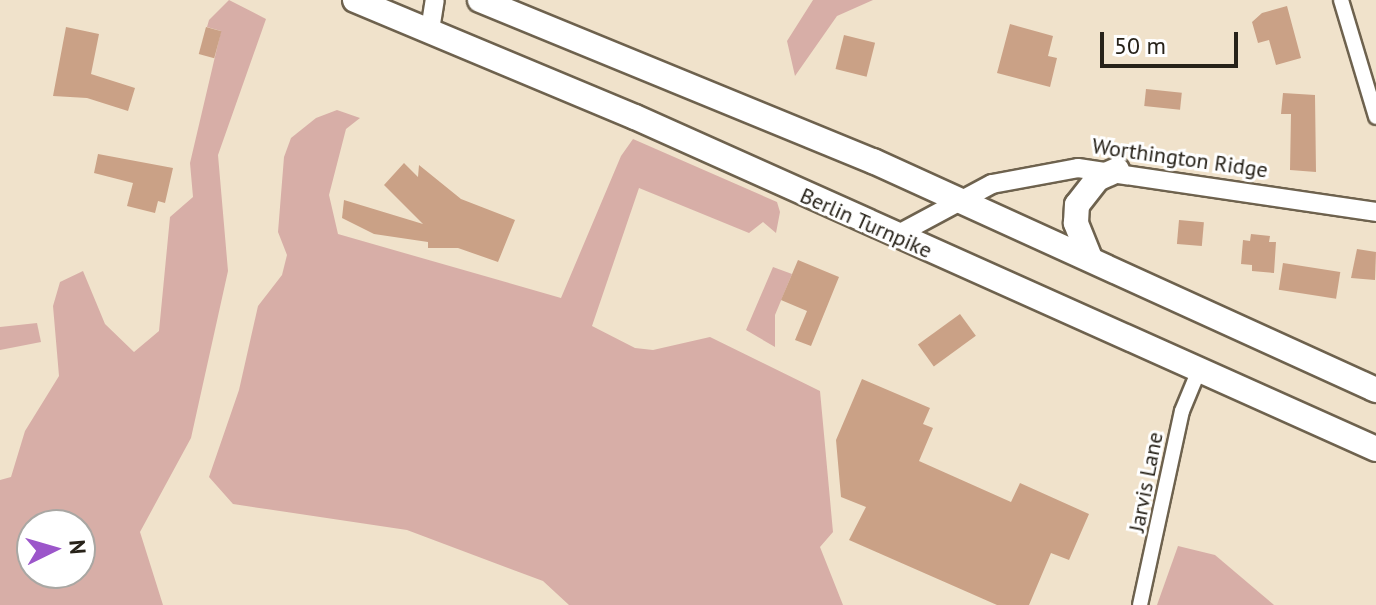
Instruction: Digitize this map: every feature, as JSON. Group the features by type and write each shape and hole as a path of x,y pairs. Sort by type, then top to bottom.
{"highway":[{"name":"Berlin Turnpike","path":"355,0 430,30 1376,449"},
{"path":"480,0 957,198 1376,390"},
{"path":"1090,258 1076,223 1077,205 1084,191 1117,170"}],"street":[{"path":"430,30 435,0"},
{"path":"1341,0 1376,117"},
{"name":"Worthington Ridge","path":"895,236 957,198 1037,172 1117,170 1376,212"},
{"name":"Jarvis Lane","path":"1140,605 1182,411 1199,370"}],"shaded area":[{"path":"229,0 266,19 218,155 228,271 191,438 140,532 163,605 0,605 0,480 11,477 25,431 59,376 53,306 60,282 83,271 105,324 134,352 159,331 170,217 193,197 190,163 221,31 207,27 209,20"},
{"path":"813,0 873,0 837,16 795,76 787,41"},
{"path":"337,110 360,118 346,129 329,195 338,234 561,298 621,156 633,139 777,202 780,212 776,233 763,222 749,233 639,188 592,326 635,348 653,350 710,337 820,391 833,532 820,547 843,605 569,605 543,581 407,530 233,504 209,477 239,390 258,306 282,275 287,255 278,232 284,157 291,138 316,118"},
{"path":"773,267 792,274 775,315 775,347 746,330"},
{"path":"37,323 41,342 0,350 0,327"},
{"path":"1178,546 1215,555 1274,605 1157,605"}],"building":[{"path":"1287,6 1301,58 1276,65 1269,40 1258,43 1252,22 1262,13"},
{"path":"1010,24 1053,36 1048,56 1057,58 1050,87 997,73"},
{"path":"66,27 99,34 91,74 135,88 128,111 87,98 53,96"},
{"path":"206,27 221,31 214,58 199,54"},
{"path":"844,35 875,43 867,77 836,69"},
{"path":"1146,89 1182,93 1180,110 1144,106"},
{"path":"1283,93 1315,95 1316,172 1290,170 1291,114 1281,114"},
{"path":"98,154 173,168 165,203 158,201 155,213 127,206 133,183 94,173"},
{"path":"404,163 418,177 419,165 461,199 515,220 498,262 458,248 428,248 428,242 374,234 342,218 344,200 423,224 384,185"},
{"path":"1179,220 1204,222 1202,246 1177,244"},
{"path":"1251,234 1270,236 1269,242 1276,242 1274,273 1252,271 1252,265 1241,264 1243,240 1250,241"},
{"path":"1357,249 1376,252 1375,280 1351,278"},
{"path":"798,260 839,277 811,346 795,340 807,311 781,300"},
{"path":"1283,263 1340,272 1336,299 1279,290"},
{"path":"960,314 976,336 934,366 918,345"},
{"path":"862,379 930,408 923,424 933,428 919,461 1011,502 1020,483 1089,514 1069,560 1051,553 1029,605 997,605 849,540 866,507 841,497 836,440"}]}
